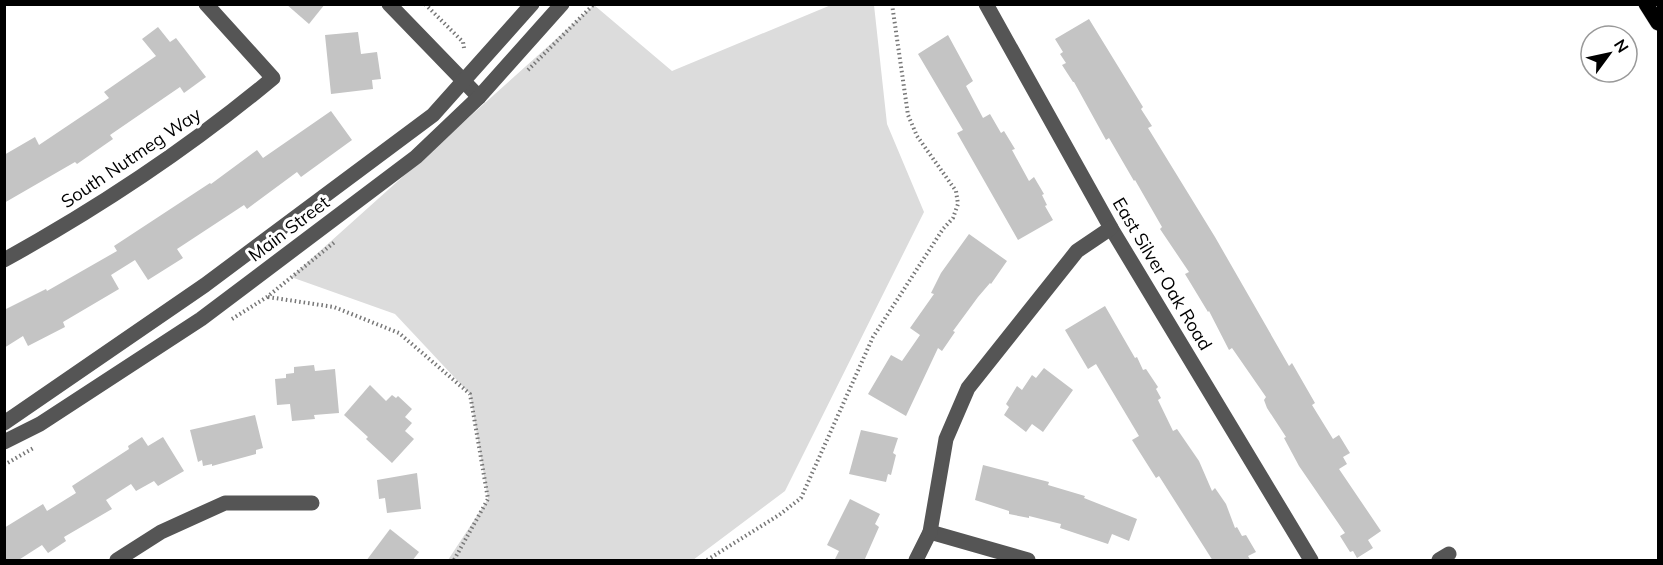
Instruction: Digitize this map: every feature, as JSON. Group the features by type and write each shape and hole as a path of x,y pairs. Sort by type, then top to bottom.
{"main road":[{"path":"1646,4 1659,23"}],"street":[{"name":"South Nutmeg Way","path":"4,260 84,215 175,155 273,78 206,4"},
{"path":"389,4 479,97"},
{"name":"Main Street","path":"4,423 205,285 433,115 532,4"},
{"name":"Main Street","path":"4,442 56,414 201,319 416,157 479,97 562,4"},
{"name":"East Silver Oak Road","path":"986,4 1111,228 1311,561"},
{"path":"916,561 930,532 946,439 968,388 1077,251 1111,228"},
{"path":"117,561 162,532 225,503 312,503"},
{"path":"930,532 1028,561"}],"path":[{"path":"425,4 463,42 464,48"},
{"path":"707,561 779,515 801,498 873,337 943,229 953,218 958,204 956,191 916,136 908,115 892,4"},
{"path":"267,297 334,307 399,333 470,394 488,499 453,561"}],"shaded area":[{"path":"594,5 672,71 831,5 874,5 887,124 924,212 785,491 693,560 448,560 488,499 470,394 395,314 291,277"}],"building":[{"path":"286,4 325,4 309,24"},
{"path":"1089,19 1143,107 1141,109 1152,126 1148,128 1215,237 1289,366 1292,363 1315,403 1312,405 1333,439 1339,435 1350,453 1343,457 1347,464 1339,469 1381,531 1368,540 1373,548 1357,558 1353,551 1350,552 1340,536 1345,533 1299,466 1284,438 1286,437 1267,408 1264,400 1266,397 1232,348 1229,350 1209,311 1185,274 1189,272 1160,229 1162,227 1135,180 1109,138 1106,140 1062,65 1066,63 1060,54 1063,52 1055,39"},
{"path":"158,27 170,42 176,38 206,77 184,93 180,87 110,135 113,139 77,164 75,162 4,203 4,155 35,137 39,145 109,98 104,92 156,56 142,39"},
{"path":"358,32 361,54 377,52 381,79 372,80 373,89 331,94 325,35"},
{"path":"948,35 973,81 966,86 983,118 990,114 1001,133 1004,131 1029,181 1034,177 1044,194 1042,195 1047,205 1045,206 1053,220 1018,240 957,133 963,130 918,54"},
{"path":"331,111 352,140 301,177 297,172 247,209 244,205 177,249 183,258 148,280 135,260 111,275 119,289 63,322 65,327 28,346 23,336 4,348 4,310 46,289 47,291 117,251 114,246 211,184 257,150 263,158"},
{"path":"969,234 1007,261 953,331 955,332 942,351 938,348 906,416 868,394 891,355 902,361 920,335 910,328 934,294 931,293 941,273"},
{"path":"1105,306 1135,358 1137,357 1143,370 1146,369 1158,387 1156,389 1161,398 1158,400 1173,431 1177,429 1199,461 1212,491 1215,488 1226,504 1235,528 1237,527 1242,536 1246,535 1256,552 1248,556 1251,561 1213,561 1159,476 1156,478 1132,440 1139,436 1096,364 1088,369 1065,330"},
{"path":"314,365 315,371 335,369 339,413 314,415 315,419 292,421 290,404 277,405 275,379 286,378 286,374 294,373 294,367"},
{"path":"1044,368 1073,390 1043,432 1032,424 1026,432 1004,415 1009,407 1006,404 1017,386 1022,390 1032,375 1036,378"},
{"path":"370,385 386,401 392,395 396,398 398,396 412,409 405,417 412,423 405,431 414,439 392,463 344,415"},
{"path":"255,415 263,448 256,450 256,454 212,466 212,464 203,466 202,460 198,462 190,430"},
{"path":"861,430 898,438 893,453 896,455 891,475 888,474 886,482 849,474"},
{"path":"142,437 148,446 163,437 184,471 158,486 154,481 136,491 131,484 106,500 112,509 64,537 66,541 48,553 42,545 17,561 4,561 4,528 43,504 47,511 76,493 72,486 129,449 128,446"},
{"path":"983,465 1049,482 1048,485 1085,496 1084,498 1137,519 1129,541 1112,534 1108,544 1060,528 1061,524 1029,516 1029,518 1009,514 1009,511 975,500"},
{"path":"417,473 421,509 387,513 385,498 379,499 377,480"},
{"path":"850,499 880,514 875,524 879,527 864,561 834,561 839,551 827,545"},
{"path":"390,529 419,552 412,561 366,561"}]}
